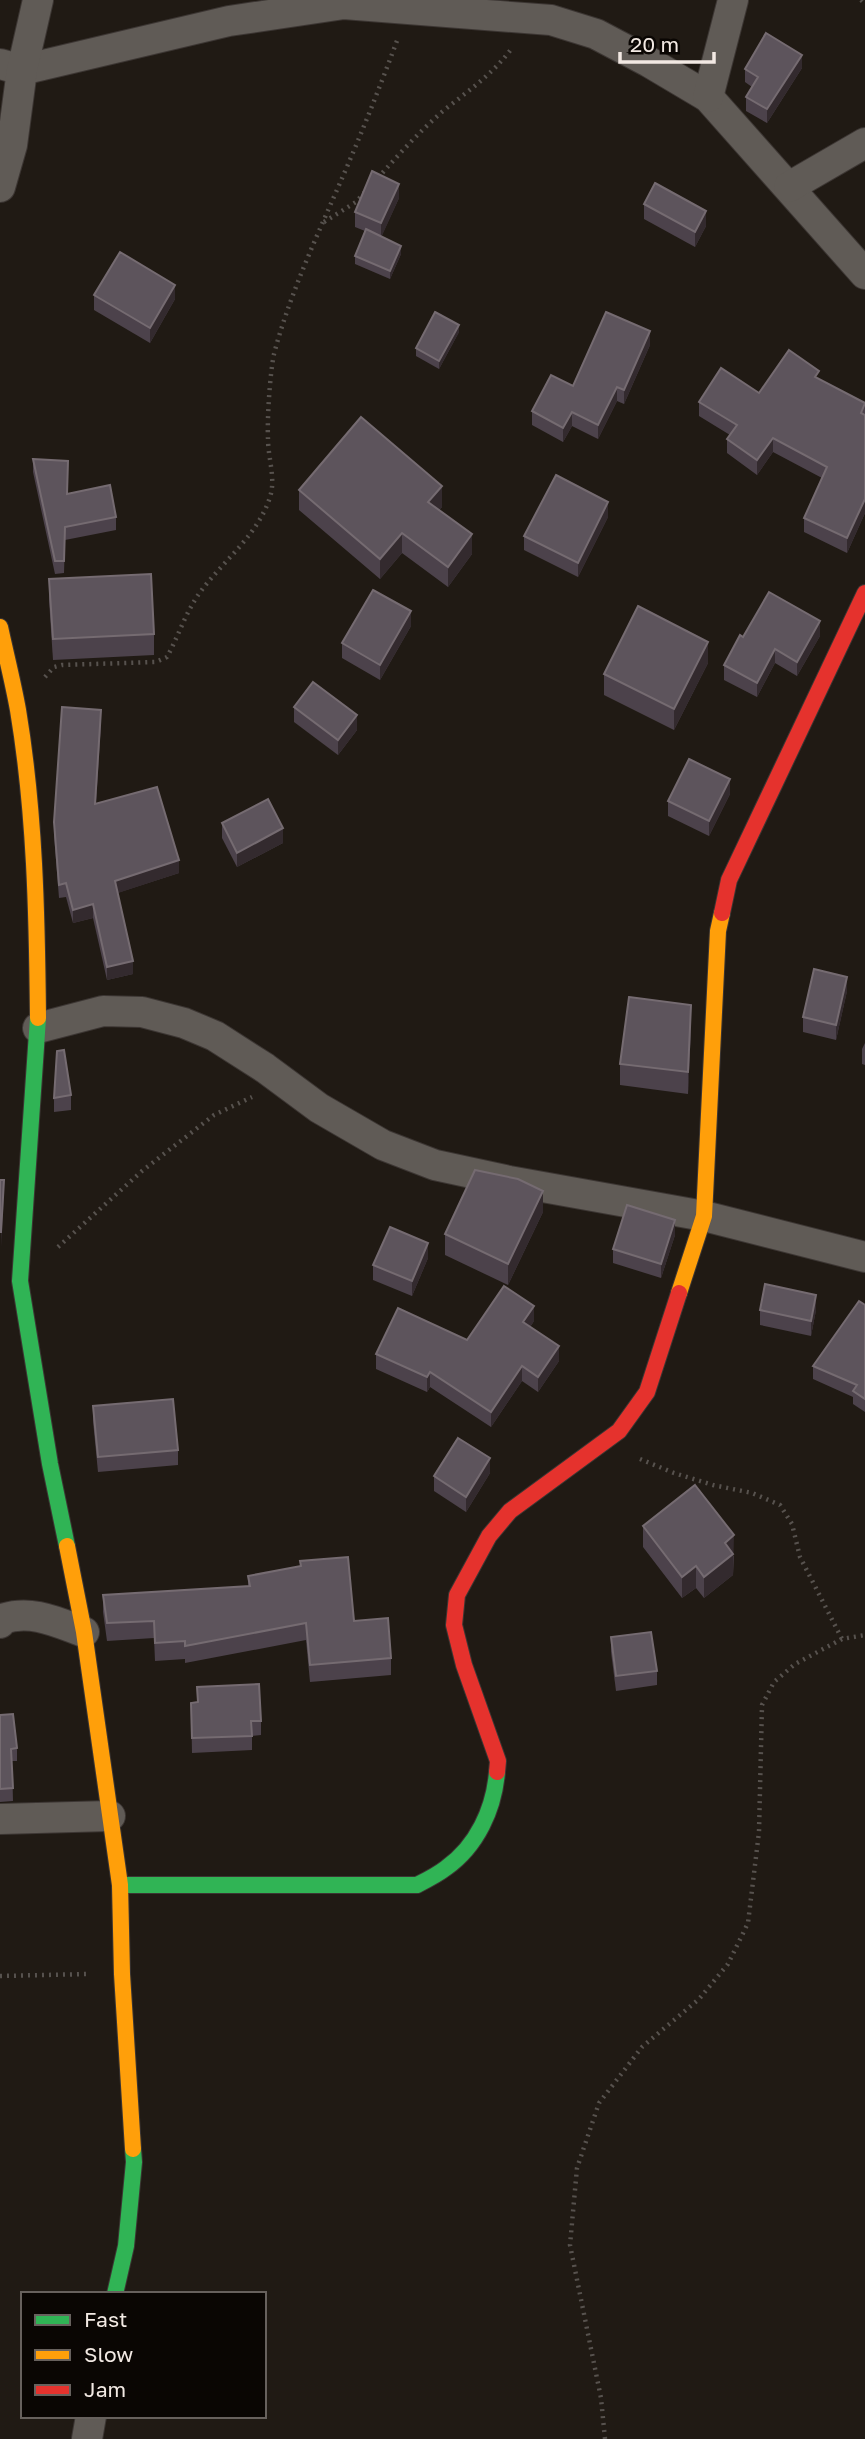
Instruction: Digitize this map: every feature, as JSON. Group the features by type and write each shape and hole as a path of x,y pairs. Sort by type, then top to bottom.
{"street":[{"path":"0,187 12,145 11,67 38,0"},
{"path":"708,97 733,0"},
{"path":"11,67 229,21 344,4 409,10 551,13 649,62 708,97 865,274"},
{"path":"789,187 865,143"},
{"path":"120,1885 416,1885 447,1868 469,1846 487,1816 495,1793 498,1762 464,1665 454,1625 457,1595 489,1536 510,1511 619,1431 647,1392 704,1216 718,931 722,904 729,880 865,593"},
{"path":"0,627 18,709 30,807 36,890 38,1028 10,1278 85,1632 120,1885 122,1973 134,2162 126,2246 116,2292"},
{"path":"38,1028 103,1011 142,1012 184,1023 215,1036 318,1108 383,1145 435,1165 704,1216 865,1257"},
{"path":"1,1621 16,1615 37,1616 85,1632"},
{"path":"0,1819 110,1816"},
{"path":"87,2439 91,2418"}],"path":[{"path":"861,0 865,4"},
{"path":"18,709 54,667 156,662 167,657 201,591 229,560 265,510 271,494 272,473 268,439 273,358 306,260 361,136 409,10"},
{"path":"374,181 443,112 500,64 551,13"},
{"path":"323,222 356,202 365,192"},
{"path":"10,1278 214,1115 246,1099 290,1087"},
{"path":"607,1440 653,1466 713,1485 752,1493 780,1505 792,1524 800,1557 842,1639"},
{"path":"605,2439 601,2398 570,2245 577,2168 599,2103 642,2047 699,1999 728,1964 748,1923 759,1832 762,1705 774,1682 795,1664 842,1639 865,1635"},
{"path":"0,1976 122,1973"}],"building":[{"path":"766,33 802,55 767,109 746,97 758,77 745,69"},
{"path":"372,171 399,184 381,223 355,212"},
{"path":"655,183 706,211 695,232 644,204"},
{"path":"366,229 401,246 390,271 355,256"},
{"path":"120,252 175,285 150,328 94,295"},
{"path":"435,312 459,325 439,361 416,348"},
{"path":"606,312 650,331 624,390 617,387 598,425 572,412 563,428 532,411 551,375 573,386"},
{"path":"789,350 819,371 815,377 865,403 861,413 865,415 865,499 847,538 804,518 827,467 773,438 757,460 727,439 737,425 699,402 721,368 759,393"},
{"path":"361,417 442,486 428,502 472,534 448,567 402,533 380,559 299,490"},
{"path":"33,459 68,461 67,494 110,485 116,517 65,527 64,561 55,561"},
{"path":"556,475 608,502 578,563 524,536"},
{"path":"151,574 154,634 53,639 49,579"},
{"path":"373,590 411,611 380,665 342,643"},
{"path":"769,592 820,621 797,662 775,649 757,683 724,665 740,635 743,637"},
{"path":"638,606 708,642 674,709 604,674"},
{"path":"313,682 357,715 338,740 294,707"},
{"path":"62,707 101,710 95,804 157,787 179,860 115,881 133,961 107,967 93,904 73,910 66,883 59,885 54,822"},
{"path":"689,759 730,779 709,821 668,801"},
{"path":"268,799 283,828 237,853 222,823"},
{"path":"814,969 847,977 836,1025 803,1017"},
{"path":"629,997 691,1005 688,1072 620,1064"},
{"path":"64,1050 71,1095 54,1098 57,1051"},
{"path":"475,1170 518,1179 543,1191 508,1264 445,1234"},
{"path":"0,1180 4,1180 1,1232 0,1232"},
{"path":"627,1205 675,1220 661,1264 613,1249"},
{"path":"390,1227 428,1243 412,1281 373,1265"},
{"path":"765,1284 816,1295 811,1321 760,1310"},
{"path":"504,1286 534,1306 523,1322 559,1346 538,1377 522,1366 491,1412 430,1372 427,1377 376,1354 398,1308 467,1340"},
{"path":"859,1301 865,1305 865,1399 853,1391 857,1385 813,1366"},
{"path":"173,1399 178,1450 98,1457 93,1406"},
{"path":"458,1438 490,1458 466,1497 434,1476"},
{"path":"695,1485 734,1535 725,1543 733,1554 704,1577 696,1566 682,1577 643,1526"},
{"path":"348,1557 354,1621 388,1618 391,1658 310,1665 306,1623 185,1646 185,1641 155,1643 154,1621 107,1623 103,1595 250,1586 248,1576 301,1566 300,1561"},
{"path":"651,1632 657,1671 616,1676 611,1637"},
{"path":"259,1684 261,1721 251,1721 252,1736 192,1738 191,1703 198,1702 197,1687"},
{"path":"13,1714 17,1748 11,1749 13,1788 0,1789 0,1715"}],"traffic: fast":[{"path":"38,1018 20,1281 50,1464 67,1546"},
{"path":"120,1885 417,1885 457,1859 475,1838 488,1813 497,1772"},
{"path":"115,2292 126,2246 133,2149"}],"traffic: slow":[{"path":"0,627 18,710 32,825 38,1018"},
{"path":"679,1293 704,1216 718,931 722,913"},
{"path":"67,1546 84,1632 120,1885 122,1974 133,2149"}],"traffic: jam":[{"path":"722,913 729,880 865,593"},
{"path":"497,1772 498,1761 464,1665 454,1625 457,1595 489,1536 510,1511 619,1431 647,1392 679,1293"}]}
